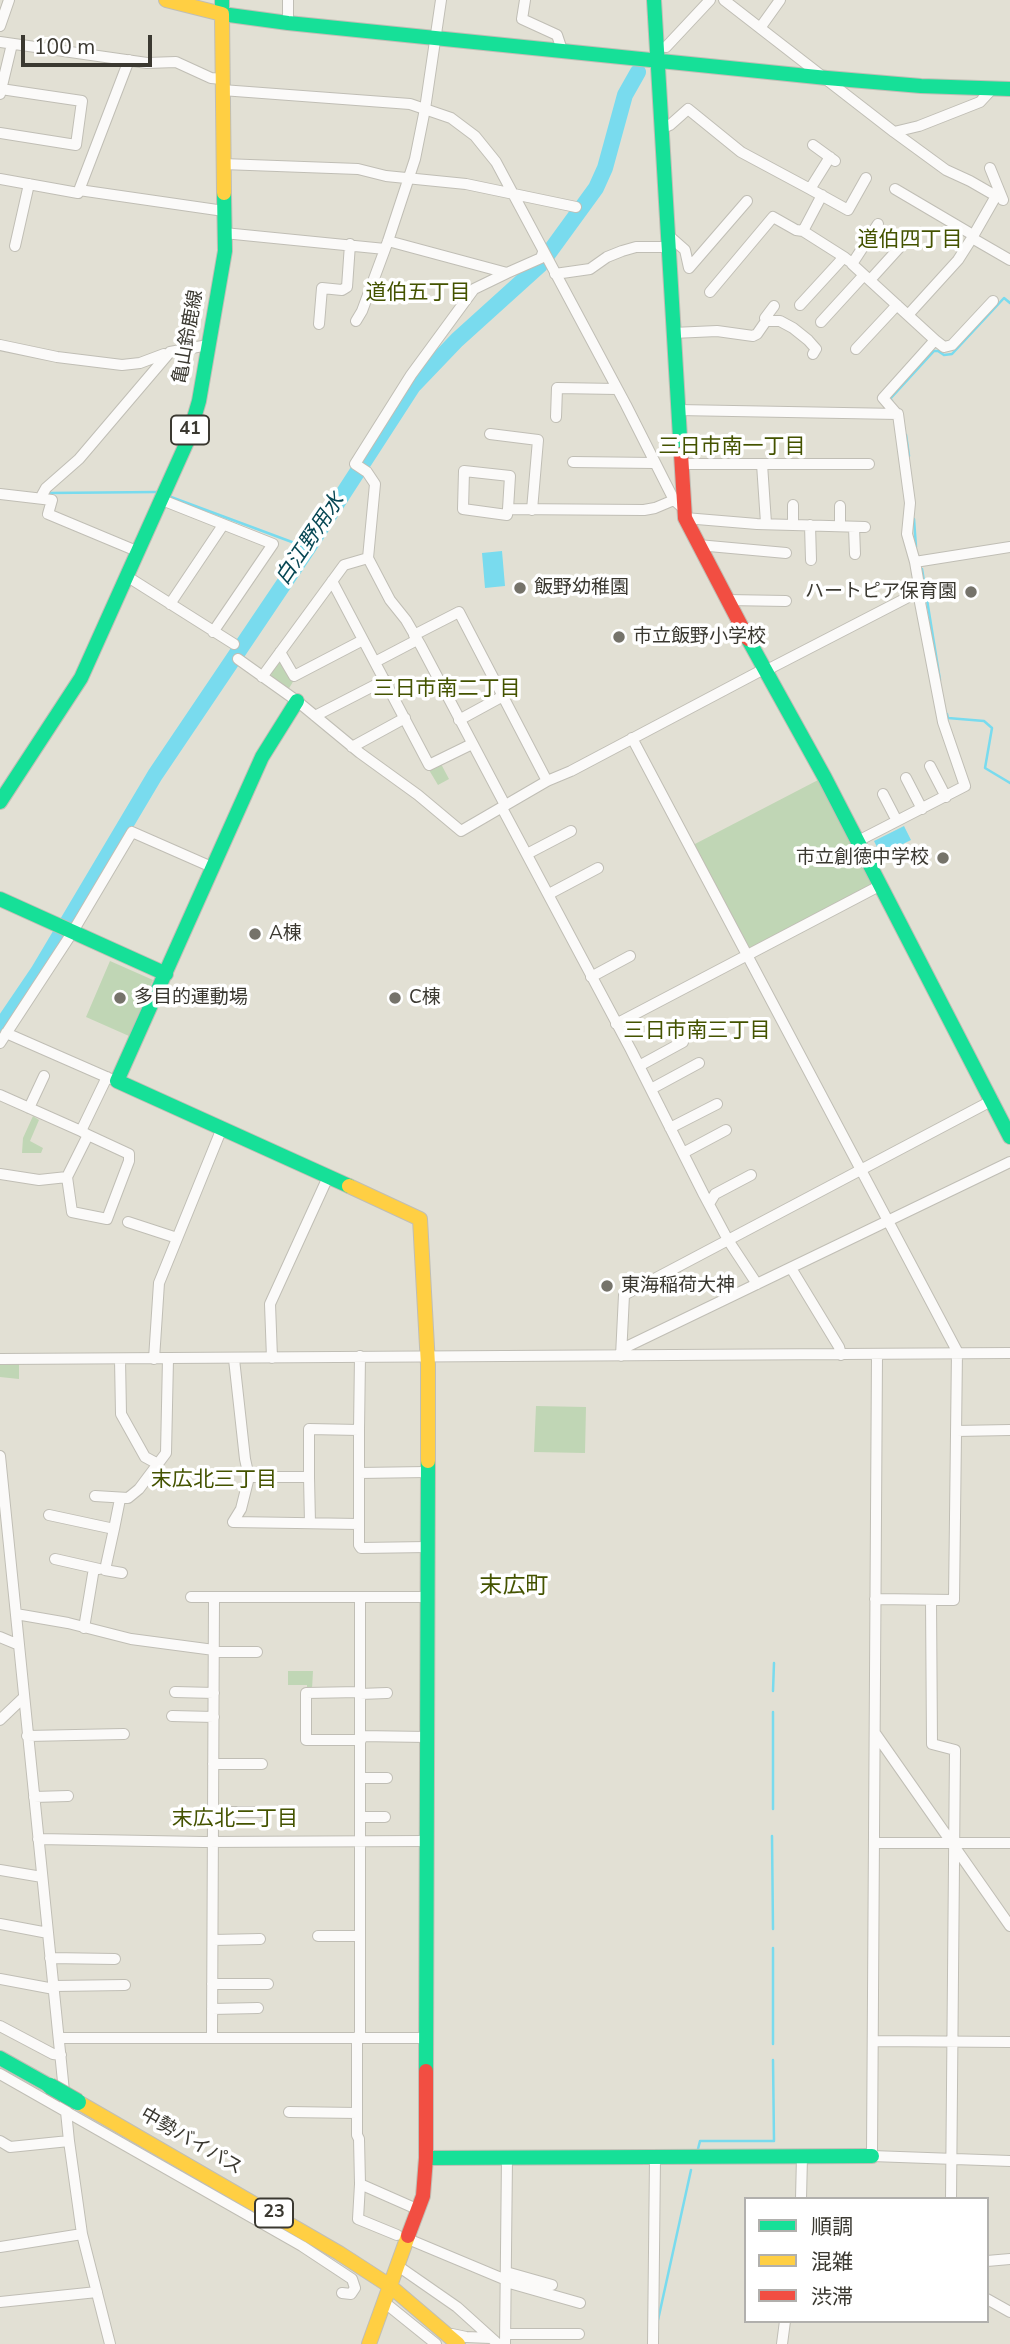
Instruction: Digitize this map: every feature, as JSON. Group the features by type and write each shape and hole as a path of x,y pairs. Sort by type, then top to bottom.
{"main road":[{"path":"166,0 222,7 288,23 562,50 662,54 827,78 921,86 1010,89"},
{"path":"657,1 662,54 661,129 682,464 680,508 858,841 1010,1137"},
{"name":"亀山鈴鹿線","path":"0,803 81,678 187,442 199,401 222,275 222,7"},
{"path":"297,701 262,757 166,974 112,1079 420,1219 427,1356 426,2158 419,2210 403,2237 398,2266 369,2344"},
{"path":"0,898 166,974"},
{"name":"中勢バイパス","path":"0,2058 50,2086 72,2106 286,2220 390,2286 440,2338 458,2344"},
{"path":"426,2158 872,2156"}],"street":[{"path":"0,26 9,0"},
{"path":"288,0 288,23"},
{"path":"356,321 410,178 425,109 441,0"},
{"path":"525,0 522,19 557,35 562,50"},
{"path":"662,54 710,0"},
{"path":"724,0 946,170 1003,200"},
{"path":"760,28 780,0"},
{"path":"0,41 130,60 176,62 222,85 394,102 451,118 475,136 496,162 680,508"},
{"path":"0,133 76,145 82,101 1,91 12,44"},
{"path":"0,179 78,193 130,60"},
{"path":"894,132 919,126 980,102 993,88"},
{"path":"661,129 670,125 688,109 741,152 848,210 866,178"},
{"path":"810,189 832,159 814,145"},
{"path":"223,164 342,167 386,176 439,180 576,207"},
{"path":"990,168 1003,200"},
{"path":"15,246 29,184"},
{"path":"895,189 1010,260"},
{"path":"79,190 224,211"},
{"path":"803,231 822,195"},
{"path":"908,315 958,260 1003,200"},
{"path":"555,274 590,269 607,257 629,249 668,241 685,250 689,268 747,201"},
{"path":"710,292 773,217 803,231 848,261 944,347 952,345 993,301"},
{"path":"800,305 848,261 878,224"},
{"path":"224,233 386,245 507,273"},
{"path":"821,322 909,237"},
{"path":"319,324 322,288 342,290 347,287 350,244"},
{"path":"544,255 474,289 411,375 355,464 373,478 375,484 368,558 390,600 416,638 472,744 728,1240 758,1284"},
{"path":"856,349 897,305"},
{"path":"673,333 717,331 753,336 757,334 774,306"},
{"path":"766,321 780,321 793,328 816,349 813,354"},
{"path":"858,841 965,786 943,722 918,592 915,562 907,534 910,503 905,451 896,412 883,398 935,340"},
{"path":"0,345 57,357 122,365 141,363 170,352 208,345"},
{"path":"41,497 46,488 79,459 170,352"},
{"path":"556,417 557,388 617,389"},
{"path":"678,410 896,412"},
{"path":"489,434 538,440 532,510"},
{"path":"573,462 654,463"},
{"path":"682,464 869,464"},
{"path":"762,464 765,523"},
{"path":"464,471 510,477 508,509 507,515 463,509 464,471"},
{"path":"0,494 52,500 48,514 139,551"},
{"path":"162,500 273,544 214,632"},
{"path":"793,505 793,524"},
{"path":"839,526 840,506"},
{"path":"508,509 680,508 765,523 860,527 855,554"},
{"path":"170,604 223,525"},
{"path":"810,525 811,560"},
{"path":"698,545 786,553"},
{"path":"915,562 1010,547"},
{"path":"262,677 344,565 368,558"},
{"path":"128,577 234,644"},
{"path":"332,581 429,765 472,744"},
{"path":"238,659 297,701 461,831 547,781 918,592"},
{"path":"727,600 786,601"},
{"path":"375,662 459,612 547,781"},
{"path":"280,652 295,676 363,640"},
{"path":"315,716 385,680"},
{"path":"459,720 503,696"},
{"path":"352,747 405,718"},
{"path":"632,738 957,1355 954,1600 875,1599"},
{"path":"930,766 946,797"},
{"path":"906,778 922,809"},
{"path":"884,794 897,821"},
{"path":"527,854 571,831"},
{"path":"0,1095 84,1133 129,1154 129,1161 107,1219 72,1212 67,1177 84,1133 112,1079 3,1038 66,930 132,832 214,868"},
{"path":"549,894 598,867"},
{"path":"615,1024 881,885"},
{"path":"591,977 630,956"},
{"path":"639,1066 683,1042"},
{"path":"651,1089 699,1063"},
{"path":"29,1108 44,1076"},
{"path":"621,1353 624,1295 993,1100"},
{"path":"670,1128 717,1104"},
{"path":"154,1359 159,1283 222,1128"},
{"path":"682,1153 726,1130"},
{"path":"621,1353 1010,1162"},
{"path":"0,1174 39,1180 67,1177"},
{"path":"709,1204 715,1194 751,1175"},
{"path":"272,1358 270,1304 328,1177"},
{"path":"128,1222 177,1238"},
{"path":"791,1268 839,1347 841,1355"},
{"path":"0,1359 234,1359 621,1353 1010,1353"},
{"path":"877,1355 872,2156 1010,2161"},
{"path":"360,1356 359,1545 361,1548 427,1547"},
{"path":"120,1359 121,1414 145,1457 158,1464"},
{"path":"95,1496 128,1498 139,1489 166,1453 168,1359"},
{"path":"234,1359 244,1459 249,1478 241,1509 233,1522 359,1524"},
{"path":"310,1523 309,1429 359,1430"},
{"path":"956,1431 1010,1430"},
{"path":"0,1456 50,1958 61,2055 72,2106 69,2141 82,2234 110,2344"},
{"path":"359,1473 427,1472"},
{"path":"249,1478 309,1477"},
{"path":"83,1628 99,1569 114,1529 120,1499"},
{"path":"49,1515 114,1529"},
{"path":"55,1559 122,1573"},
{"path":"191,1597 427,1597"},
{"path":"212,2037 215,1597"},
{"path":"360,1597 358,2219 506,2278 580,2303"},
{"path":"931,1600 932,1744 955,1750 951,2197"},
{"path":"16,1614 131,1639 214,1651 257,1652"},
{"path":"0,1637 19,1645"},
{"path":"175,1692 214,1693"},
{"path":"387,1692 306,1693 306,1740 427,1737"},
{"path":"0,1720 23,1698"},
{"path":"172,1716 214,1717"},
{"path":"874,1732 1010,1926"},
{"path":"27,1736 124,1734"},
{"path":"213,1764 262,1764"},
{"path":"361,1778 387,1778"},
{"path":"34,1797 68,1796"},
{"path":"212,1812 261,1812"},
{"path":"360,1817 385,1817"},
{"path":"38,1839 426,1841"},
{"path":"874,1843 1010,1843"},
{"path":"0,1870 42,1877"},
{"path":"0,1924 48,1933"},
{"path":"318,1936 359,1936"},
{"path":"213,1940 260,1939"},
{"path":"50,1958 115,1959"},
{"path":"0,1979 54,1987 125,1985"},
{"path":"212,1984 268,1984"},
{"path":"212,2009 258,2008"},
{"path":"0,2026 53,2054 61,2055"},
{"path":"59,2038 425,2038"},
{"path":"874,2041 1010,2042"},
{"path":"0,2074 72,2106 333,2266 355,2282 351,2294 342,2293"},
{"path":"289,2112 357,2113"},
{"path":"0,2141 10,2147 69,2141"},
{"path":"801,2197 802,2156"},
{"path":"507,2158 506,2339 579,2334"},
{"path":"653,2344 655,2158"},
{"path":"359,2184 419,2210"},
{"path":"0,2247 82,2234"},
{"path":"989,2261 1010,2259"},
{"path":"398,2266 457,2307 494,2341"},
{"path":"506,2278 552,2285"},
{"path":"0,2302 97,2292"},
{"path":"989,2300 1010,2312"},
{"path":"384,2302 440,2338 466,2337 494,2341"},
{"path":"782,2344 785,2323"}],"green space":[{"path":"278,662 284,662 294,680 288,690 272,680 271,673"},
{"path":"441,764 449,779 438,785 429,770"},
{"path":"820,779 876,884 747,952 693,845"},
{"name":"多目的運動場","path":"110,961 153,980 129,1036 86,1017"},
{"path":"33,1116 39,1120 30,1141 43,1148 41,1153 22,1153 23,1138"},
{"path":"0,1363 19,1363 19,1379 0,1377"},
{"path":"536,1406 586,1407 585,1453 534,1452"},
{"path":"288,1671 313,1671 312,1689 307,1689 307,1685 288,1685"}],"water":[{"path":"502,551 505,586 485,588 482,553"},
{"path":"904,826 911,840 881,855 874,841"}],"waterway":[{"name":"白江野用水","path":"0,1028 38,972 155,775 413,386 457,340 540,265 596,188 605,168 625,95 638,72"},
{"path":"892,401 890,399 934,351 944,355 952,354 1004,298 1010,303"},
{"path":"906,435 909,456"},
{"path":"48,493 157,492"},
{"path":"171,497 308,548"},
{"path":"914,519 916,547"},
{"path":"922,569 940,680"},
{"path":"947,714 948,718 984,721 992,728 985,768 1010,783"},
{"path":"773,1691 774,1663"},
{"path":"773,1712 773,1809"},
{"path":"772,1836 773,1929"},
{"path":"773,1948 773,2044"},
{"path":"698,2149 700,2141 774,2141 773,2060"},
{"path":"658,2320 691,2170"}],"traffic: fast":[{"path":"222,0 222,14 288,23 827,78 921,86 1010,89"},
{"path":"654,0 681,454"},
{"path":"0,802 81,678 187,442 199,401 225,251 224,193"},
{"path":"748,639 825,778 1010,1137"},
{"path":"297,701 262,757 117,1081 349,1186"},
{"path":"0,899 166,974"},
{"path":"426,2071 428,1461"},
{"path":"0,2058 50,2086"},
{"path":"50,2086 78,2102"},
{"path":"426,2158 872,2156"}],"traffic: slow":[{"path":"166,0 222,14 224,193"},
{"path":"349,1186 420,1219 428,1365 428,1461"},
{"path":"78,2102 339,2253 390,2286 458,2344"},
{"path":"369,2344 408,2236"}],"traffic: jam":[{"path":"681,454 685,518 748,639"},
{"path":"408,2236 423,2196 426,2071"}],"place":[{"name":"飯野幼稚園","path":"520,588"},
{"name":"ハートピア保育園","path":"971,592"},
{"name":"市立飯野小学校","path":"619,637"},
{"name":"市立創徳中学校","path":"943,858"},
{"name":"A棟","path":"255,934"},
{"name":"多目的運動場","path":"120,998"},
{"name":"C棟","path":"395,998"},
{"name":"東海稲荷大神","path":"607,1286"}],"district":[{"name":"道伯四丁目","path":"910,241"},
{"name":"道伯五丁目","path":"418,294"},
{"name":"三日市南一丁目","path":"732,448"},
{"name":"三日市南二丁目","path":"447,690"},
{"name":"三日市南三丁目","path":"697,1032"},
{"name":"末広北三丁目","path":"214,1481"},
{"name":"末広町","path":"514,1587"},
{"name":"末広北二丁目","path":"235,1820"}]}
